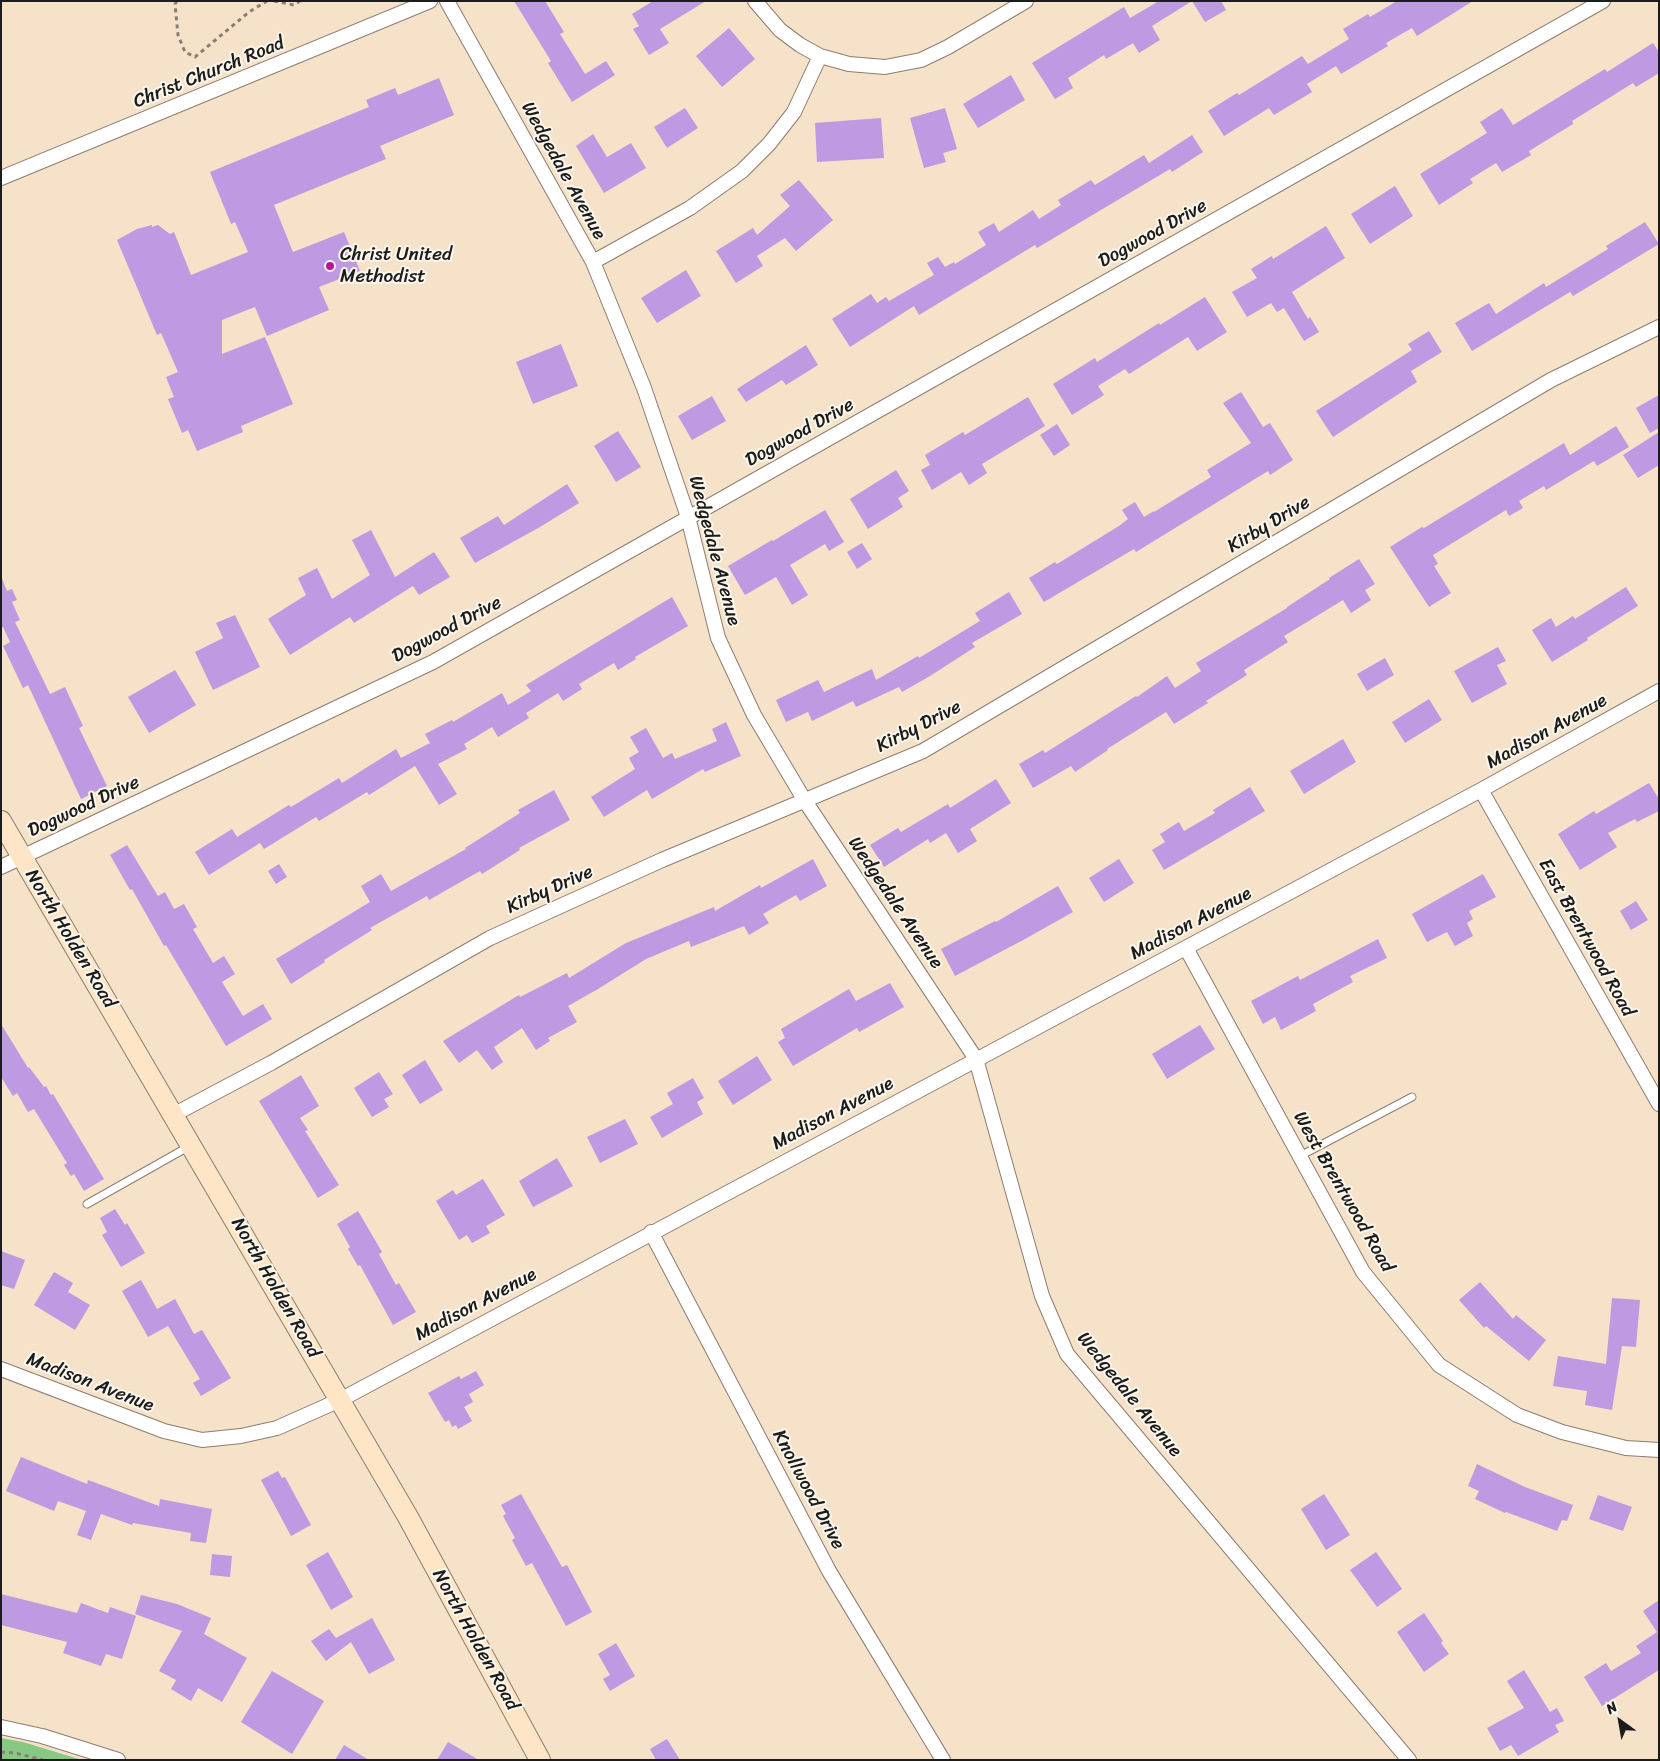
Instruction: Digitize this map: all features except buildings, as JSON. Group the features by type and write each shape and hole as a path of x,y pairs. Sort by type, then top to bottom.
{"main road":[{"name":"North Holden Road","path":"1,822 408,1517 540,1760"}],"street":[{"name":"Christ Church Road","path":"1,178 430,1"},
{"name":"Wedgedale Avenue","path":"447,1 592,262 644,388 688,518 718,638 754,715 805,800 976,1058 1042,1296 1067,1354 1409,1760"},
{"path":"755,1 780,30 800,45 820,56 849,64 885,67 921,60 948,47 1026,1"},
{"name":"Dogwood Drive","path":"1,867 433,662 1603,1"},
{"path":"592,262 690,208 742,170 769,144 794,112 820,56"},
{"name":"Kirby Drive","path":"173,1114 271,1063 490,938 662,860 923,751 1551,380 1659,328"},
{"name":"Madison Avenue","path":"1,1369 164,1432 202,1440 241,1436 277,1428 340,1400 976,1058 1481,790 1659,691"},
{"name":"East Brentwood Road","path":"1481,790 1659,1104"},
{"name":"West Brentwood Road","path":"1186,948 1363,1272 1439,1366 1517,1415 1562,1432 1608,1444 1626,1448 1659,1450"},
{"name":"Knollwood Drive","path":"651,1232 829,1570 942,1760"},
{"path":"1,1727 42,1736 118,1760"}],"lane":[{"path":"1300,1156 1412,1097"},
{"path":"87,1204 191,1145"}],"path":[{"path":"177,1 175,4 178,36 185,52 195,57 249,12 267,1"},
{"path":"274,1 294,5 300,1"},
{"path":"1,1752 15,1752 43,1760"}],"green space":[{"path":"1,1738 23,1742 82,1760 1,1760"}],"place":[{"name":"Christ United Methodist","path":"330,266"}]}
